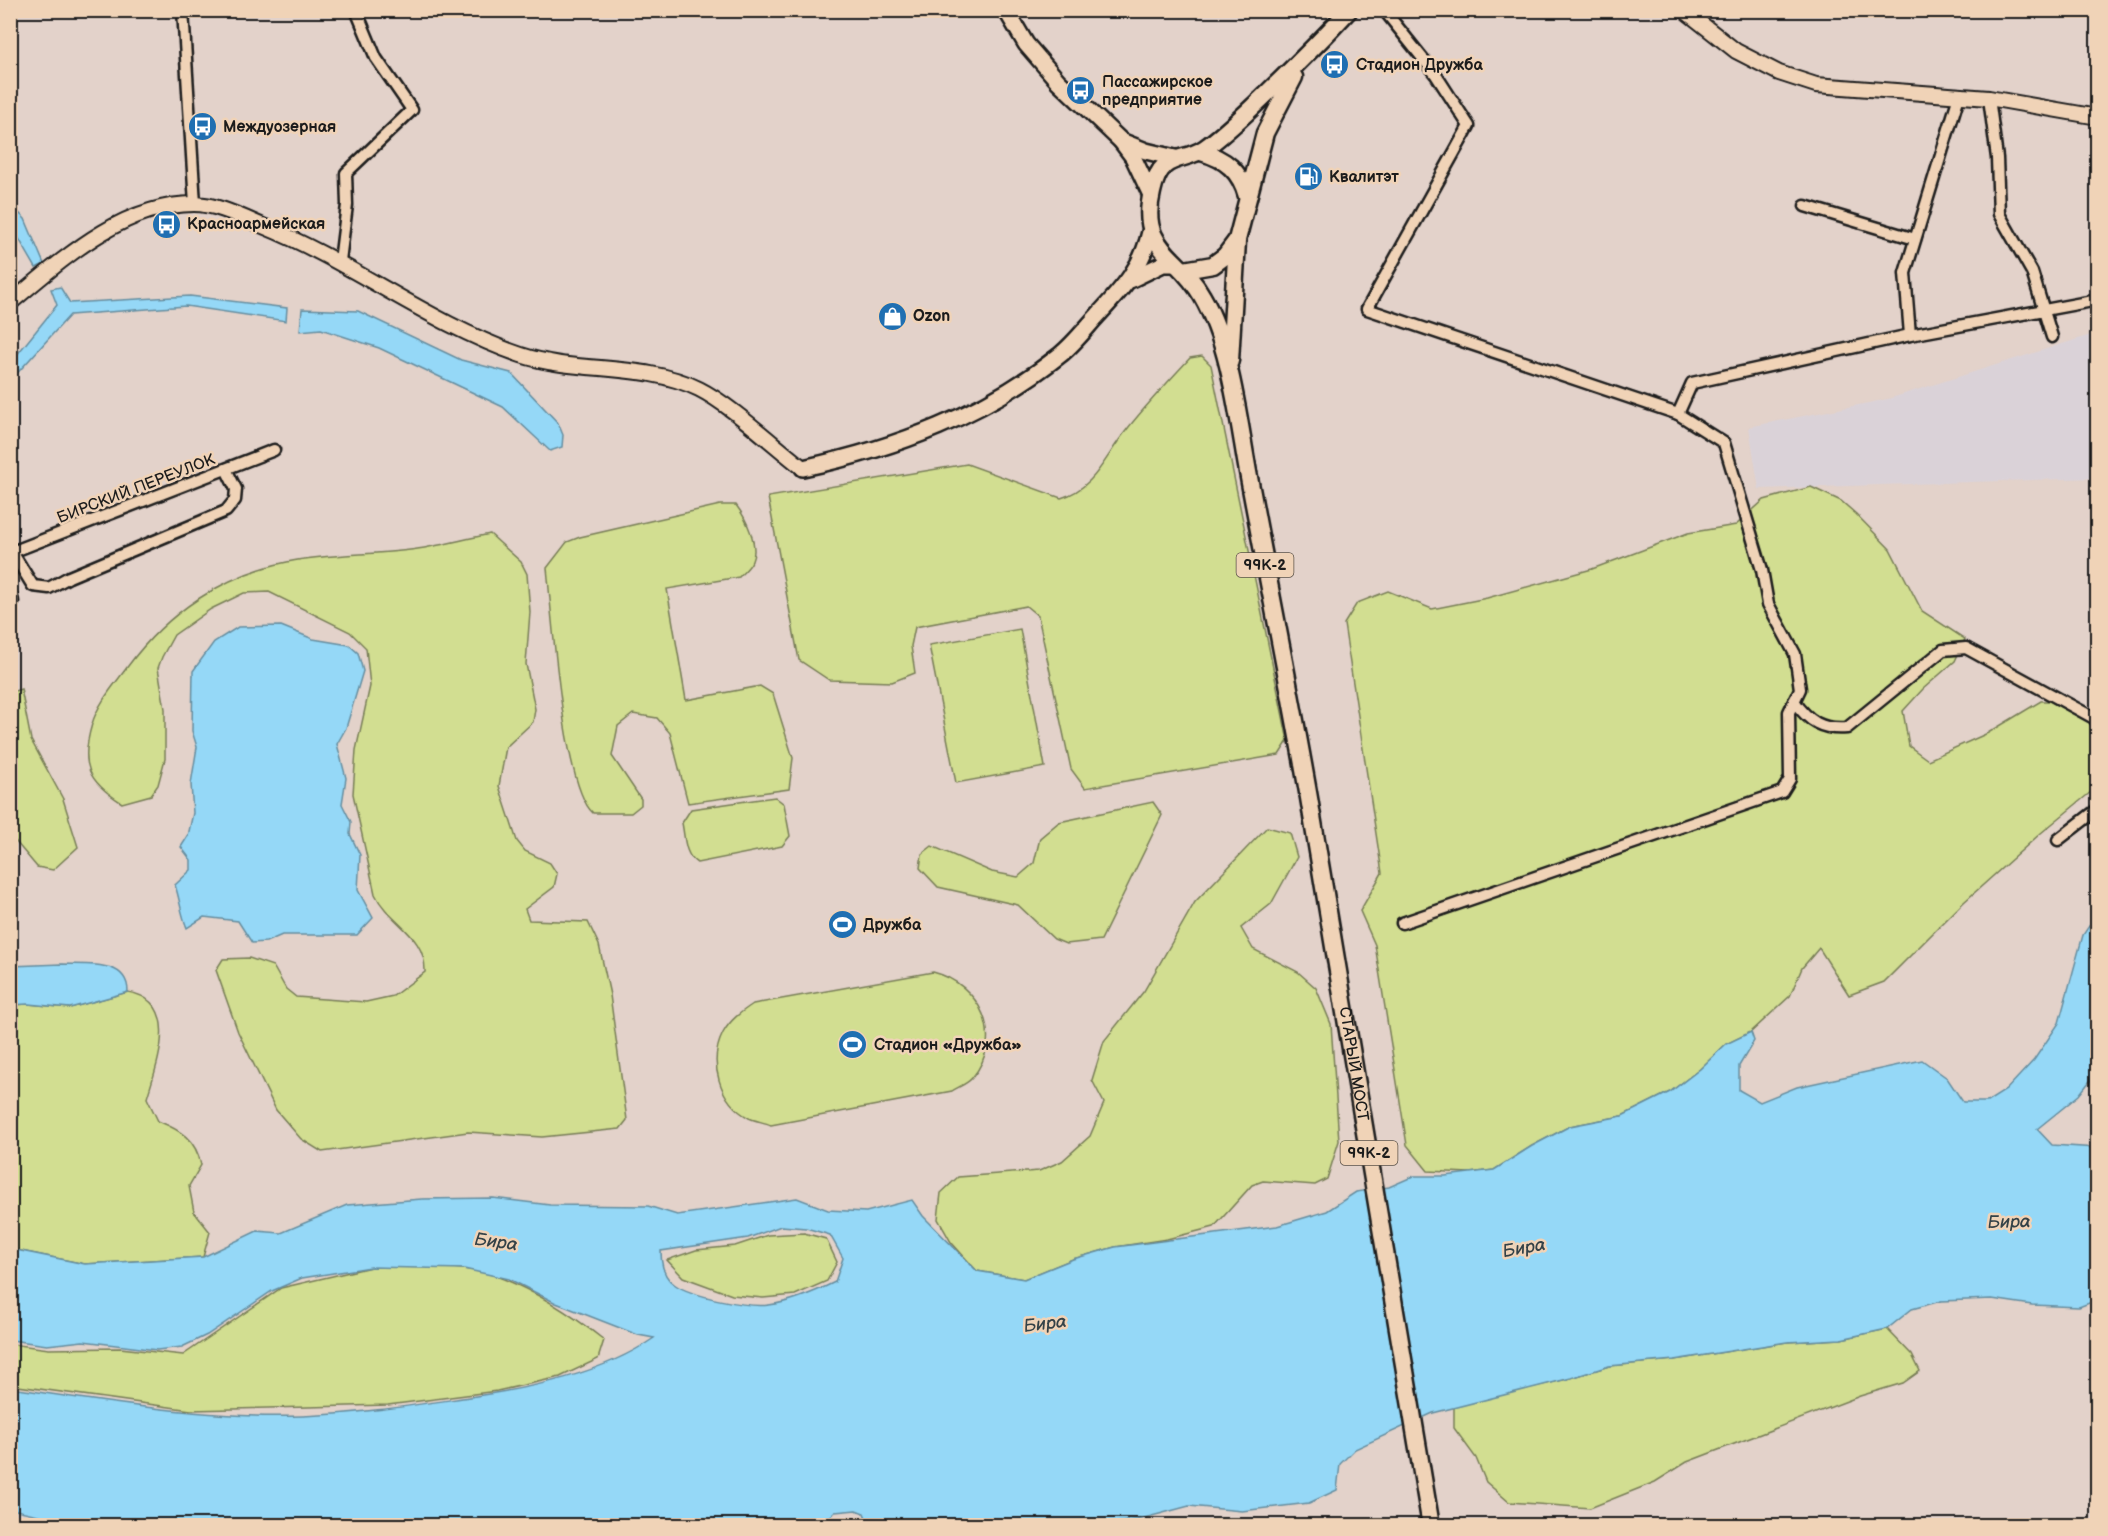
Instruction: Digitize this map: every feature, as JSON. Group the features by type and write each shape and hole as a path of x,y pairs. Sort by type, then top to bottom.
{"main road":[{"path":"1006,10 1026,44 1058,81 1121,141 1132,157 1151,195"},
{"name":"99К-2","path":"1175,158 1201,152 1312,51 1349,10"},
{"name":"99К-2","path":"1230,371 1237,240 1246,212 1247,196 1265,133 1285,89 1312,51"},
{"path":"803,468 917,436 994,401 1062,354 1132,279 1142,260 1150,232 1151,195 1155,180 1175,158 1146,151 1121,141"},
{"path":"1201,152 1218,157 1236,171 1247,196"},
{"name":"99К-2","path":"1150,232 1156,243 1204,298 1230,371"},
{"name":"99К-2","path":"1179,267 1213,265 1225,256 1237,240"},
{"path":"1132,279 1163,264 1179,267"},
{"name":"СТАРЫЙ МОСТ","path":"1230,371 1308,791 1430,1520"}],"street":[{"path":"183,10 195,204"},
{"path":"340,261 347,205 346,173 412,110 376,58 356,10"},
{"path":"1384,10 1436,75 1469,126 1368,309 1678,414 1724,443 1762,570 1768,603 1795,654 1800,689 1789,712 1790,779 1782,792 1402,923"},
{"path":"1684,10 1736,51 1779,73 1816,85 1989,98 2097,117"},
{"path":"1910,335 1905,273 1959,96"},
{"path":"1989,98 1997,158 1999,214 2032,272 2052,337"},
{"path":"10,303 96,237 125,220 151,209 195,204 237,215 340,261 429,312 523,356 657,376 700,389 803,468"},
{"path":"1805,206 1915,239"},
{"path":"1678,414 1692,383 1910,335 2097,300"},
{"name":"БИРСКИЙ ПЕРЕУЛОК","path":"11,550 227,471 274,450"},
{"path":"11,550 33,586 49,588 69,577 226,511 235,500 236,489 227,471"},
{"path":"1794,701 1805,716 1829,730 1847,728 1943,650 1966,648 2094,718 2097,723"},
{"path":"2058,840 2097,809"}],"shaded area":[{"path":"2097,333 2097,478 1759,489 1749,427 1888,399"}],"green space":[{"path":"1202,356 1211,365 1288,741 1279,755 1085,788 1071,769 1038,616 1026,606 915,627 911,646 915,673 892,682 829,680 799,660 768,497 967,464 1061,498 1072,494 1090,480 1125,432 1157,394 1190,358"},
{"path":"1811,487 1841,501 1856,514 1890,549 1922,611 1965,639 1955,661 1923,689 1903,711 1909,746 1928,760 1988,733 2041,701 2073,701 2097,712 2097,787 2041,833 1964,902 1884,982 1849,995 1819,948 1802,968 1790,996 1751,1032 1726,1044 1700,1069 1670,1092 1622,1116 1570,1126 1494,1170 1469,1173 1428,1171 1407,1145 1375,945 1360,911 1382,873 1344,624 1357,603 1388,591 1432,609 1487,598 1592,569 1688,533 1736,525 1764,500"},
{"path":"720,505 736,505 740,510 753,540 754,555 750,565 739,577 667,589 686,700 760,686 773,694 793,758 789,789 688,803 670,733 657,718 633,714 618,726 612,756 641,799 641,805 631,813 593,813 583,797 574,770 567,736 556,659 547,568 567,542 580,537"},
{"path":"490,534 521,562 527,574 530,612 526,664 535,709 533,722 506,747 499,786 517,841 525,851 550,863 557,874 554,887 525,909 529,920 588,922 599,945 610,995 627,1120 620,1129 542,1137 468,1132 322,1152 301,1139 276,1110 238,1032 216,970 223,959 249,958 273,966 286,989 296,997 366,1002 393,996 425,972 420,948 389,914 375,894 353,794 356,750 370,686 366,648 350,632 269,592 244,593 211,609 174,635 162,657 158,668 165,709 165,759 158,785 151,795 122,803 101,787 89,770 88,738 98,709 107,694 143,647 179,613 219,587 241,576 287,562 317,557 420,549"},
{"path":"1020,629 1045,767 956,783 929,645"},
{"path":"21,689 31,740 63,799 78,847 53,870 37,867 11,836 11,692"},
{"path":"775,797 784,804 790,836 782,846 697,863 693,860 686,845 682,823 691,809"},
{"path":"1153,802 1162,815 1101,940 1066,944 1054,939 1018,905 938,887 920,868 922,854 932,846 992,872 1018,877 1034,863 1040,838 1059,822"},
{"path":"1267,827 1290,833 1297,857 1271,904 1241,928 1253,949 1298,972 1316,988 1331,1024 1339,1141 1327,1179 1315,1185 1263,1181 1252,1185 1214,1227 1167,1239 1115,1247 1073,1259 1024,1279 977,1271 951,1242 938,1219 941,1193 958,1177 1039,1171 1062,1161 1090,1136 1104,1103 1092,1080 1104,1041 1144,991 1195,902"},
{"name":"Стадион «Дружба»","path":"933,972 950,978 964,988 975,1000 983,1014 987,1030 987,1046 982,1062 968,1082 952,1091 771,1125 751,1119 730,1102 719,1080 717,1056 719,1044 729,1024 753,1004"},
{"path":"128,992 145,998 155,1008 160,1021 162,1036 160,1052 147,1098 158,1121 186,1137 199,1156 201,1165 189,1186 194,1212 210,1232 203,1257 85,1264 11,1249 11,1005 28,1004 70,1008"},
{"path":"804,1233 826,1239 837,1262 827,1281 795,1295 763,1298 732,1295 683,1277 667,1260 696,1250 735,1246 768,1235"},
{"path":"371,1267 451,1268 496,1276 553,1304 604,1340 598,1359 560,1377 497,1391 388,1405 191,1410 11,1385 11,1344 49,1349 120,1348 183,1355 281,1288"},
{"path":"1887,1329 1912,1355 1920,1371 1903,1383 1860,1396 1687,1462 1655,1482 1590,1508 1509,1502 1486,1482 1476,1458 1454,1428 1454,1406 1571,1378 1609,1366 1674,1360 1787,1342 1841,1339"}],"water":[{"path":"11,205 25,219 44,264 36,268 11,225"},
{"path":"60,287 70,303 190,296 287,308 286,321 186,306 70,315 11,380 11,362 57,305 51,289"},
{"path":"302,309 358,311 461,360 511,373 558,423 563,435 562,447 550,451 503,407 379,348 321,329 300,331"},
{"path":"281,626 313,639 349,645 358,653 363,671 346,728 337,744 346,778 342,804 351,822 350,834 360,855 358,890 373,918 357,935 282,935 266,942 252,943 238,921 204,917 187,928 175,885 191,870 191,860 181,847 188,836 193,813 191,784 197,747 192,731 193,671 214,642 238,627"},
{"name":"Бира","path":"2097,914 2097,1072 2079,1095 2037,1129 2052,1145 2097,1148 2097,1300 2079,1307 2032,1305 1992,1299 1941,1301 1912,1309 1887,1329 1841,1339 1787,1342 1674,1360 1609,1366 1433,1413 1355,1449 1340,1464 1337,1490 1309,1503 1242,1511 1189,1506 1137,1520 1087,1526 869,1525 864,1513 856,1510 835,1512 828,1519 770,1526 83,1525 11,1509 11,1388 120,1404 230,1415 303,1416 345,1413 470,1397 541,1384 612,1361 654,1338 638,1335 556,1303 509,1279 464,1269 371,1267 302,1278 272,1291 207,1335 182,1347 157,1350 83,1341 47,1345 11,1340 11,1249 85,1264 203,1257 257,1231 281,1233 347,1205 422,1199 493,1198 550,1205 648,1206 677,1215 797,1198 828,1210 866,1212 912,1200 923,1216 977,1271 1024,1279 1073,1259 1115,1247 1277,1226 1327,1211 1356,1192 1389,1187 1414,1176 1445,1176 1494,1170 1570,1126 1622,1116 1670,1092 1700,1069 1726,1044 1751,1032 1754,1041 1739,1066 1739,1090 1760,1102 1797,1087 1922,1060 1947,1078 1963,1102 1987,1102 2006,1090 2034,1060 2059,1023 2083,935","holes":["781,1226 806,1228 830,1235 843,1258 835,1282 786,1302 760,1305 734,1303 706,1297 674,1284 667,1278 663,1269 661,1251 748,1238"]},
{"path":"62,964 104,966 113,969 126,981 128,992 70,1008 28,1004 11,1005 11,966"}],"place":[{"name":"Стадион Дружба","path":"1335,65"},
{"name":"Пассажирское предприятие","path":"1081,91"},
{"name":"Междуозерная","path":"202,127"},
{"name":"Квалитэт","path":"1308,177"},
{"name":"Красноармейская","path":"166,224"},
{"name":"Ozon","path":"892,316"},
{"name":"Дружба","path":"842,925"},
{"name":"Стадион «Дружба»","path":"853,1045"}]}
